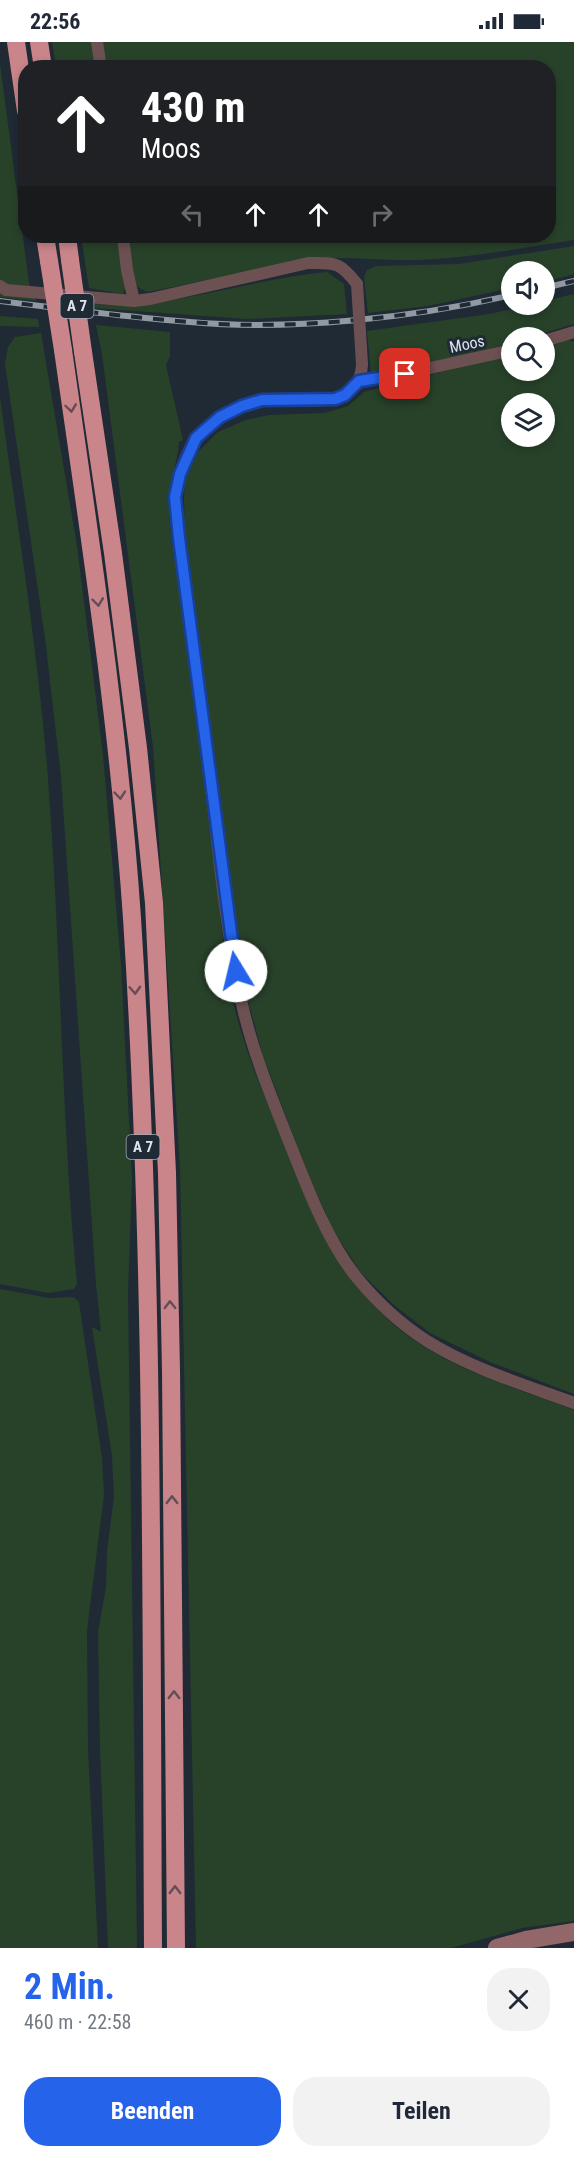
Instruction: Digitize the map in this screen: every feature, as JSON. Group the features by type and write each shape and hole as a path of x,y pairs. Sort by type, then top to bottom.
{"highway":[{"path":"16,42 19,60"},
{"path":"39,42 42,60"},
{"name":"A 7","path":"46,243 91,549 113,727 131,915 145,1175 153,1948"},
{"name":"A 7","path":"68,243 117,587 138,748 154,903 167,1173 176,1948"}],"street":[{"path":"97,42 99,60"},
{"path":"124,243 134,301"},
{"path":"0,286 6,290 134,301 308,263 334,263 347,271 357,284 362,364 359,381 345,395 335,399 262,400 242,406 220,417 196,438 180,474 175,497 188,617 232,954 257,1058 304,1181 330,1235 356,1277 389,1311 425,1340 486,1370 574,1403"},
{"path":"555,337 574,332"},
{"name":"Moos","path":"359,381 385,378 501,352"},
{"path":"497,1948 526,1940 574,1932"}],"green space":[{"path":"52,42 93,42 96,60 55,60"},
{"path":"100,42 574,42 574,240 556,243 556,60 103,60"},
{"path":"0,64 18,200 18,243 24,243 29,283 36,301 0,297"},
{"path":"82,243 120,243 126,286 123,294 89,288"},
{"path":"128,243 554,243 438,259 308,259 148,292 135,284"},
{"path":"574,246 574,274 555,279 555,261 501,261 501,290 428,306 368,313 364,277 367,270 376,266 459,264"},
{"path":"327,272 344,284 347,314 247,319 94,308 93,304 152,303"},
{"path":"574,294 574,324 555,330 555,327 501,327 501,346 392,374 371,373 367,331 501,311 501,315 555,315 555,299"},
{"path":"0,316 38,319 39,327 0,326"},
{"path":"96,325 170,332 170,356 166,365 183,440 179,442 169,498 172,543 195,706 226,964 235,1010 246,1046 304,1195 325,1238 350,1277 382,1314 402,1332 448,1360 473,1372 574,1410 574,1921 522,1928 451,1948 196,1948 180,1168 153,747 102,354"},
{"path":"41,333 77,546 103,755 121,965 132,1179 128,1293 137,1948 108,1948 98,1632 106,1587 107,1551 114,1497 112,1456 92,1327 101,1332 61,776 45,638 5,364 8,347 15,337"},
{"path":"567,339 574,342 574,1394 490,1362 430,1333 394,1305 361,1273 334,1231 310,1179 263,1056 249,1004 239,953 212,734 194,617 185,540 186,476 198,452 218,432 246,420 269,415 325,413 348,406 364,392 501,357 501,381 555,381 555,342"},
{"path":"0,397 44,731 77,1284 74,1289 48,1293 0,1284"},
{"path":"0,1289 49,1298 74,1297 79,1302 102,1458 104,1495 87,1631 88,1750 98,1948 0,1948"}],"railway":[{"path":"555,285 574,281"},
{"path":"0,301 166,320 269,325 393,316 501,297"}],"route":[{"path":"236,971 179,538 175,497 180,474 196,438 220,417 242,406 262,400 335,399 345,395 359,381 405,374"}]}
